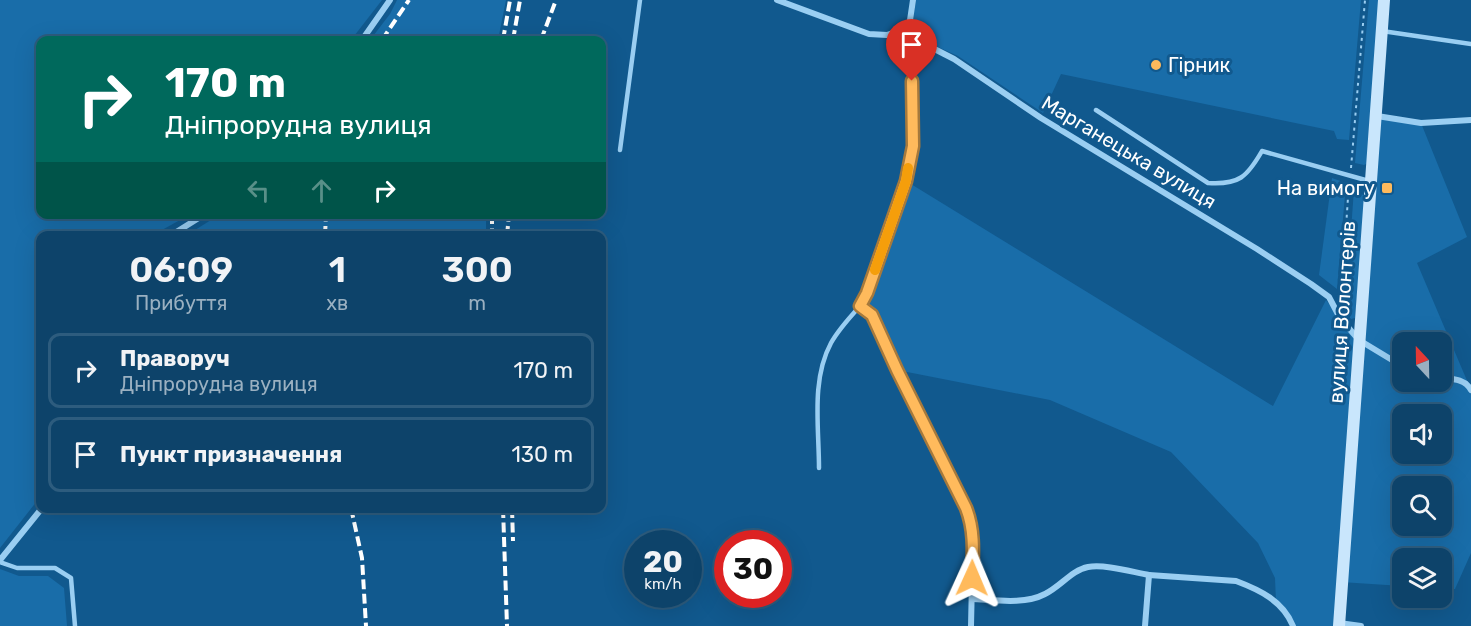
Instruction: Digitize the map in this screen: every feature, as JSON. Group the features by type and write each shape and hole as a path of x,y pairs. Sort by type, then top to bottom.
{"street":[{"path":"365,36 390,0"},
{"path":"777,0 869,34 888,34 909,27"},
{"path":"913,0 909,27 913,146 906,181 867,293 860,306 872,315 972,523 971,626"},
{"name":"вулиця Волонтерів","path":"1339,625 1384,0"},
{"name":"Марганецька вулиця","path":"911,37 954,59 1041,118 1257,249 1329,297 1340,318"},
{"path":"1377,116 1421,123 1471,120"},
{"path":"178,231 197,219"},
{"path":"1340,318 1359,340 1392,360"},
{"path":"1452,380 1468,385 1471,390"},
{"path":"0,561 38,513"},
{"path":"972,599 1006,601 1044,595 1076,572 1087,567 1098,567 1149,575 1236,581 1260,591 1276,602 1293,626"},
{"path":"1145,626 1149,575"},
{"path":"1339,625 1361,626"}],"lane":[{"path":"620,150 640,0"},
{"path":"1382,32 1471,44"},
{"path":"1096,110 1208,183 1225,184 1240,180 1251,170 1262,151 1371,182"},
{"path":"819,468 818,380 832,342 860,306"},
{"path":"0,561 17,568 55,568 71,578 75,626"}],"path":[{"path":"1340,318 1365,0"}],"shaded area":[{"path":"0,0 382,0 354,36 36,36 36,219 182,219 160,231 36,231 36,502 0,548"},
{"path":"397,0 506,0 499,36 373,36 390,14"},
{"name":"Гірник","path":"916,0 1361,0 1349,140 1337,139 1334,131 1061,74 1043,113 958,56 922,40 915,34 913,21"},
{"path":"1369,0 1382,0 1368,163 1364,165 1355,163"},
{"path":"1377,116 1421,123 1467,237 1417,263 1446,332 1392,332 1392,392 1452,392 1452,345 1471,390 1471,553 1455,589 1452,589 1452,548 1392,548 1392,585 1341,582 1339,626 1293,626 1276,602 1275,578 1258,543 1171,452 1050,400 897,370 872,315 860,306 906,181 1273,406 1326,300 1358,340"},
{"path":"1332,178 1346,183 1337,289 1319,275"},
{"path":"1354,189 1366,197 1355,318 1351,319 1345,314"},
{"path":"213,219 486,219 486,231 193,231"},
{"path":"0,569 19,576 48,576 64,588 67,626 0,626"}],"railway":[{"path":"385,36 409,0"},
{"path":"504,36 510,0"},
{"path":"514,36 520,0"},
{"path":"542,36 556,0"},
{"path":"325,231 326,219"},
{"path":"492,219 492,231"},
{"path":"507,231 509,219"},
{"path":"352,513 362,558 366,626"},
{"path":"503,513 507,626"},
{"path":"512,513 513,541"}],"slow traffic":[{"path":"875,270 906,181 908,168"}],"place":[{"name":"Гірник","path":"1156,65"},
{"name":"На вимогу","path":"1387,188"}],"route":[{"path":"912,81 913,146 906,181 867,293 860,306 872,315 966,508 972,523 972,578"}]}
